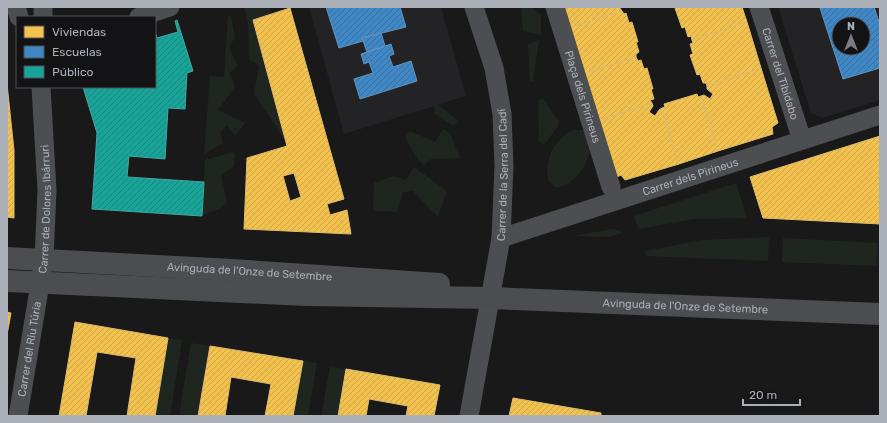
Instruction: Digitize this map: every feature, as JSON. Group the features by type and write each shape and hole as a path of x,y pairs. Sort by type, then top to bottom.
{"main road":[{"name":"Avinguda de l'Onze de Setembre","path":"7,258 232,270 415,282 446,286 490,298"},
{"name":"Avinguda de l'Onze de Setembre","path":"7,281 329,296 490,298 880,314"}],"street":[{"path":"142,16 170,7"},
{"name":"Carrer de la Serra del Cadí","path":"469,416 501,238 504,166 502,114 494,68 474,7"},
{"name":"Plaça dels Pirineus","path":"555,7 611,187"},
{"name":"Carrer del Tibidabo","path":"759,7 802,140"},
{"name":"Carrer de Dolores Ibárruri","path":"41,88 47,190 42,283"},
{"name":"Carrer dels Pirineus","path":"501,238 880,115"},
{"name":"Carrer del Riu Túria","path":"18,416 42,283"}],"shaded area":[{"path":"244,7 270,7 271,14 253,20 286,142 254,94 259,66 249,59 248,22"},
{"path":"309,7 441,7 466,96 344,134"},
{"path":"521,7 530,7 541,15 541,35 523,31"},
{"path":"778,7 880,7 880,100 822,118 811,113"},
{"path":"228,15 231,16 235,38 229,46 237,66 229,73 235,86 218,110 245,123 235,136 227,126 220,132 223,143 204,154 210,76 224,77"},
{"path":"539,40 533,81 530,82 528,44"},
{"path":"541,98 559,121 558,126 544,145 539,141 538,101"},
{"path":"437,104 458,121 454,126 435,114 434,106"},
{"path":"443,129 450,133 460,158 431,159 424,165 418,160 405,137 409,132 412,132 435,142"},
{"path":"575,130 583,130 588,138 590,148 587,161 573,180 561,187 555,187 548,180 547,172 552,150 562,138"},
{"path":"233,152 235,154 234,166 221,175 227,202 223,207 202,216 205,160"},
{"path":"414,167 447,191 438,217 413,191 403,192 397,212 373,211 374,183 394,176 406,180"},
{"path":"736,183 747,218 695,219 638,229 634,216"},
{"path":"614,229 624,233 608,237 571,236"},
{"path":"769,237 768,261 646,256 645,251 702,240"},
{"path":"783,238 878,243 877,266 782,262"},
{"path":"168,338 182,340 170,416 155,416"},
{"path":"191,343 210,346 198,416 179,416"},
{"path":"303,361 317,363 308,416 293,416"},
{"path":"330,367 346,369 338,416 321,416"}],"building: Viviendas":[{"path":"561,7 619,7 622,11 568,28"},
{"path":"742,7 747,22 692,40 691,36 688,37 685,27 682,28 675,8"},
{"path":"290,8 344,199 327,204 330,215 347,210 351,234 244,229 247,158 287,146 253,20","holes":["294,173 301,197 290,201 283,176"]},
{"path":"622,11 624,14 626,13 629,23 632,22 638,42 636,42 639,52 636,54 636,57 583,74 568,28"},
{"path":"747,22 761,68 707,86 706,83 703,83 700,74 697,75 690,55 693,54 690,44 693,43 692,40"},
{"path":"636,57 638,61 641,60 644,69 647,68 653,89 651,89 654,99 650,100 652,103 597,121 583,74"},
{"path":"761,68 778,123 772,127 773,134 718,151 701,96 704,95 710,99 713,94 707,89 707,86"},
{"path":"7,84 14,150 14,218 7,217"},
{"path":"697,94 698,97 701,96 718,151 679,164 662,108 665,107 664,104"},
{"path":"652,103 653,106 649,112 655,116 662,108 679,164 625,180 621,175 617,177 597,121"},
{"path":"880,136 880,224 763,218 750,177"},
{"path":"7,312 11,313 7,335"},
{"path":"75,322 168,338 155,416 127,416 136,358 97,352 86,416 59,416"},
{"path":"210,346 303,361 293,416 265,416 271,384 231,377 225,416 198,416"},
{"path":"346,369 440,385 434,416 406,416 408,406 369,399 366,416 338,416"},
{"path":"513,398 601,413 601,416 509,416"}],"building: Escuelas":[{"path":"326,7 400,7 406,27 362,38 363,41 339,48"},
{"path":"874,7 880,25 880,68 843,79 836,56 871,56 871,16 831,16 831,42 820,8"},
{"path":"381,33 385,46 367,52 362,38"},
{"path":"391,44 394,54 389,56 393,67 411,61 417,81 360,99 354,79 373,73 369,62 364,64 361,54"}],"building: Público":[{"path":"177,20 193,71 187,73 185,109 168,108 165,159 129,156 127,177 204,182 202,216 92,209 97,133 83,88 156,88 156,34 157,38 178,32 175,21"}]}
